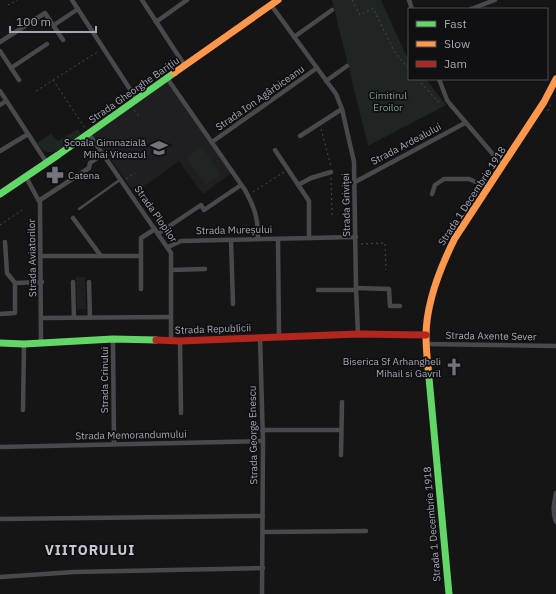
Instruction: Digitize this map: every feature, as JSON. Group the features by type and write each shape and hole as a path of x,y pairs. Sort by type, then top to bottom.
{"street":[{"path":"72,0 137,100"},
{"path":"142,0 185,66"},
{"path":"156,22 188,0"},
{"name":"Strada Gheorghe Barițiu","path":"0,194 89,134 278,0"},
{"path":"474,8 495,0"},
{"name":"Strada Griviței","path":"271,5 336,94 342,109 354,162 358,334"},
{"path":"54,25 78,10"},
{"path":"294,37 332,10"},
{"path":"0,42 45,13 63,40"},
{"path":"11,68 47,44"},
{"path":"0,51 18,80"},
{"path":"326,81 347,66"},
{"name":"Strada Ion Agârbiceanu","path":"212,142 317,68"},
{"name":"Strada Ion Agârbiceanu","path":"167,78 247,195 254,208 258,221 258,239"},
{"name":"Strada 1 Decembrie 1918","path":"449,594 426,344 432,298 443,262 455,238 544,102 556,79"},
{"path":"439,80 446,98 465,123 503,166"},
{"path":"0,91 47,163"},
{"path":"0,105 6,101"},
{"path":"300,136 342,109"},
{"name":"Strada Ardealului","path":"355,182 465,123"},
{"path":"0,151 28,134"},
{"name":"Strada Plopilor","path":"89,134 171,252 171,341"},
{"path":"275,150 309,201 309,238"},
{"path":"26,177 40,200 89,168 90,163 103,154"},
{"path":"298,185 311,178 331,172"},
{"path":"432,194 435,185 444,179 469,179 488,187"},
{"path":"159,233 201,204 204,210 241,185"},
{"name":"Strada Aviatorilor","path":"40,200 42,282 41,342"},
{"path":"73,218 101,256"},
{"path":"142,289 141,238 155,229"},
{"name":"Strada Mureșului","path":"168,247 181,240 356,238"},
{"name":"Strada Mureșului","path":"278,239 279,337"},
{"path":"231,240 234,304"},
{"path":"0,314 15,313 15,283 7,273 5,242"},
{"path":"41,256 141,256"},
{"path":"171,270 206,269"},
{"path":"15,283 42,282"},
{"path":"73,282 74,318"},
{"path":"89,282 90,318"},
{"path":"318,290 389,289 390,306 400,306"},
{"path":"42,318 171,317"},
{"name":"Strada Republicii","path":"0,343 24,344 113,339 171,341 358,334 426,335"},
{"name":"Strada George Enescu","path":"260,338 263,441 262,594"},
{"name":"Strada Crinului","path":"113,339 114,444"},
{"path":"180,340 181,413"},
{"path":"23,410 24,344"},
{"name":"Strada Axente Sever","path":"426,344 556,346"},
{"path":"341,455 342,402"},
{"path":"262,430 341,430"},
{"name":"Strada Memorandumului","path":"0,447 263,441"},
{"path":"556,492 553,515 556,522"},
{"path":"0,519 263,516"},
{"path":"263,532 366,531"},
{"path":"0,577 74,572 263,568"}],"lane":[{"path":"79,209 122,181"}],"path":[{"path":"8,4 9,5 17,0"},
{"path":"352,0 360,15 373,8 394,51 408,68"},
{"path":"36,91 103,48"},
{"path":"53,80 89,134"},
{"path":"419,80 438,102 446,98"},
{"path":"130,104 139,116"},
{"path":"548,111 551,104"},
{"path":"247,195 288,169"},
{"path":"122,181 135,173"},
{"path":"0,225 22,210"},
{"path":"356,244 385,243 386,270"}],"shaded area":[{"name":"Școala Gimnazială Mihai Viteazul","path":"167,81 233,172 203,194 179,161 135,193 93,135"},
{"path":"76,277 85,277 86,309 77,309"}],"green space":[{"name":"Cimitirul Eroilor","path":"332,0 381,0 408,57 408,80 427,80 446,105 368,146"},
{"path":"78,129 81,134 59,150 47,152 37,143 51,134 58,141"},
{"path":"201,146 221,174 206,185 186,157"}],"traffic: fast":[{"path":"0,194 174,73"},
{"path":"0,343 24,344 113,339 156,340"},
{"path":"428,367 449,594"}],"traffic: slow":[{"path":"174,73 278,0"},
{"path":"428,367 426,336 431,298 450,249 455,238 544,102 556,79"}],"traffic: jam":[{"path":"156,340 180,341 358,334 426,335"}],"place":[{"name":"Școala Gimnazială Mihai Viteazul","path":"159,148"},
{"name":"Catena","path":"55,175"},
{"name":"Biserica Sf Arhangheli Mihail si Gavril","path":"454,367"}],"district":[{"name":"VIITORULUI","path":"90,550"}]}
